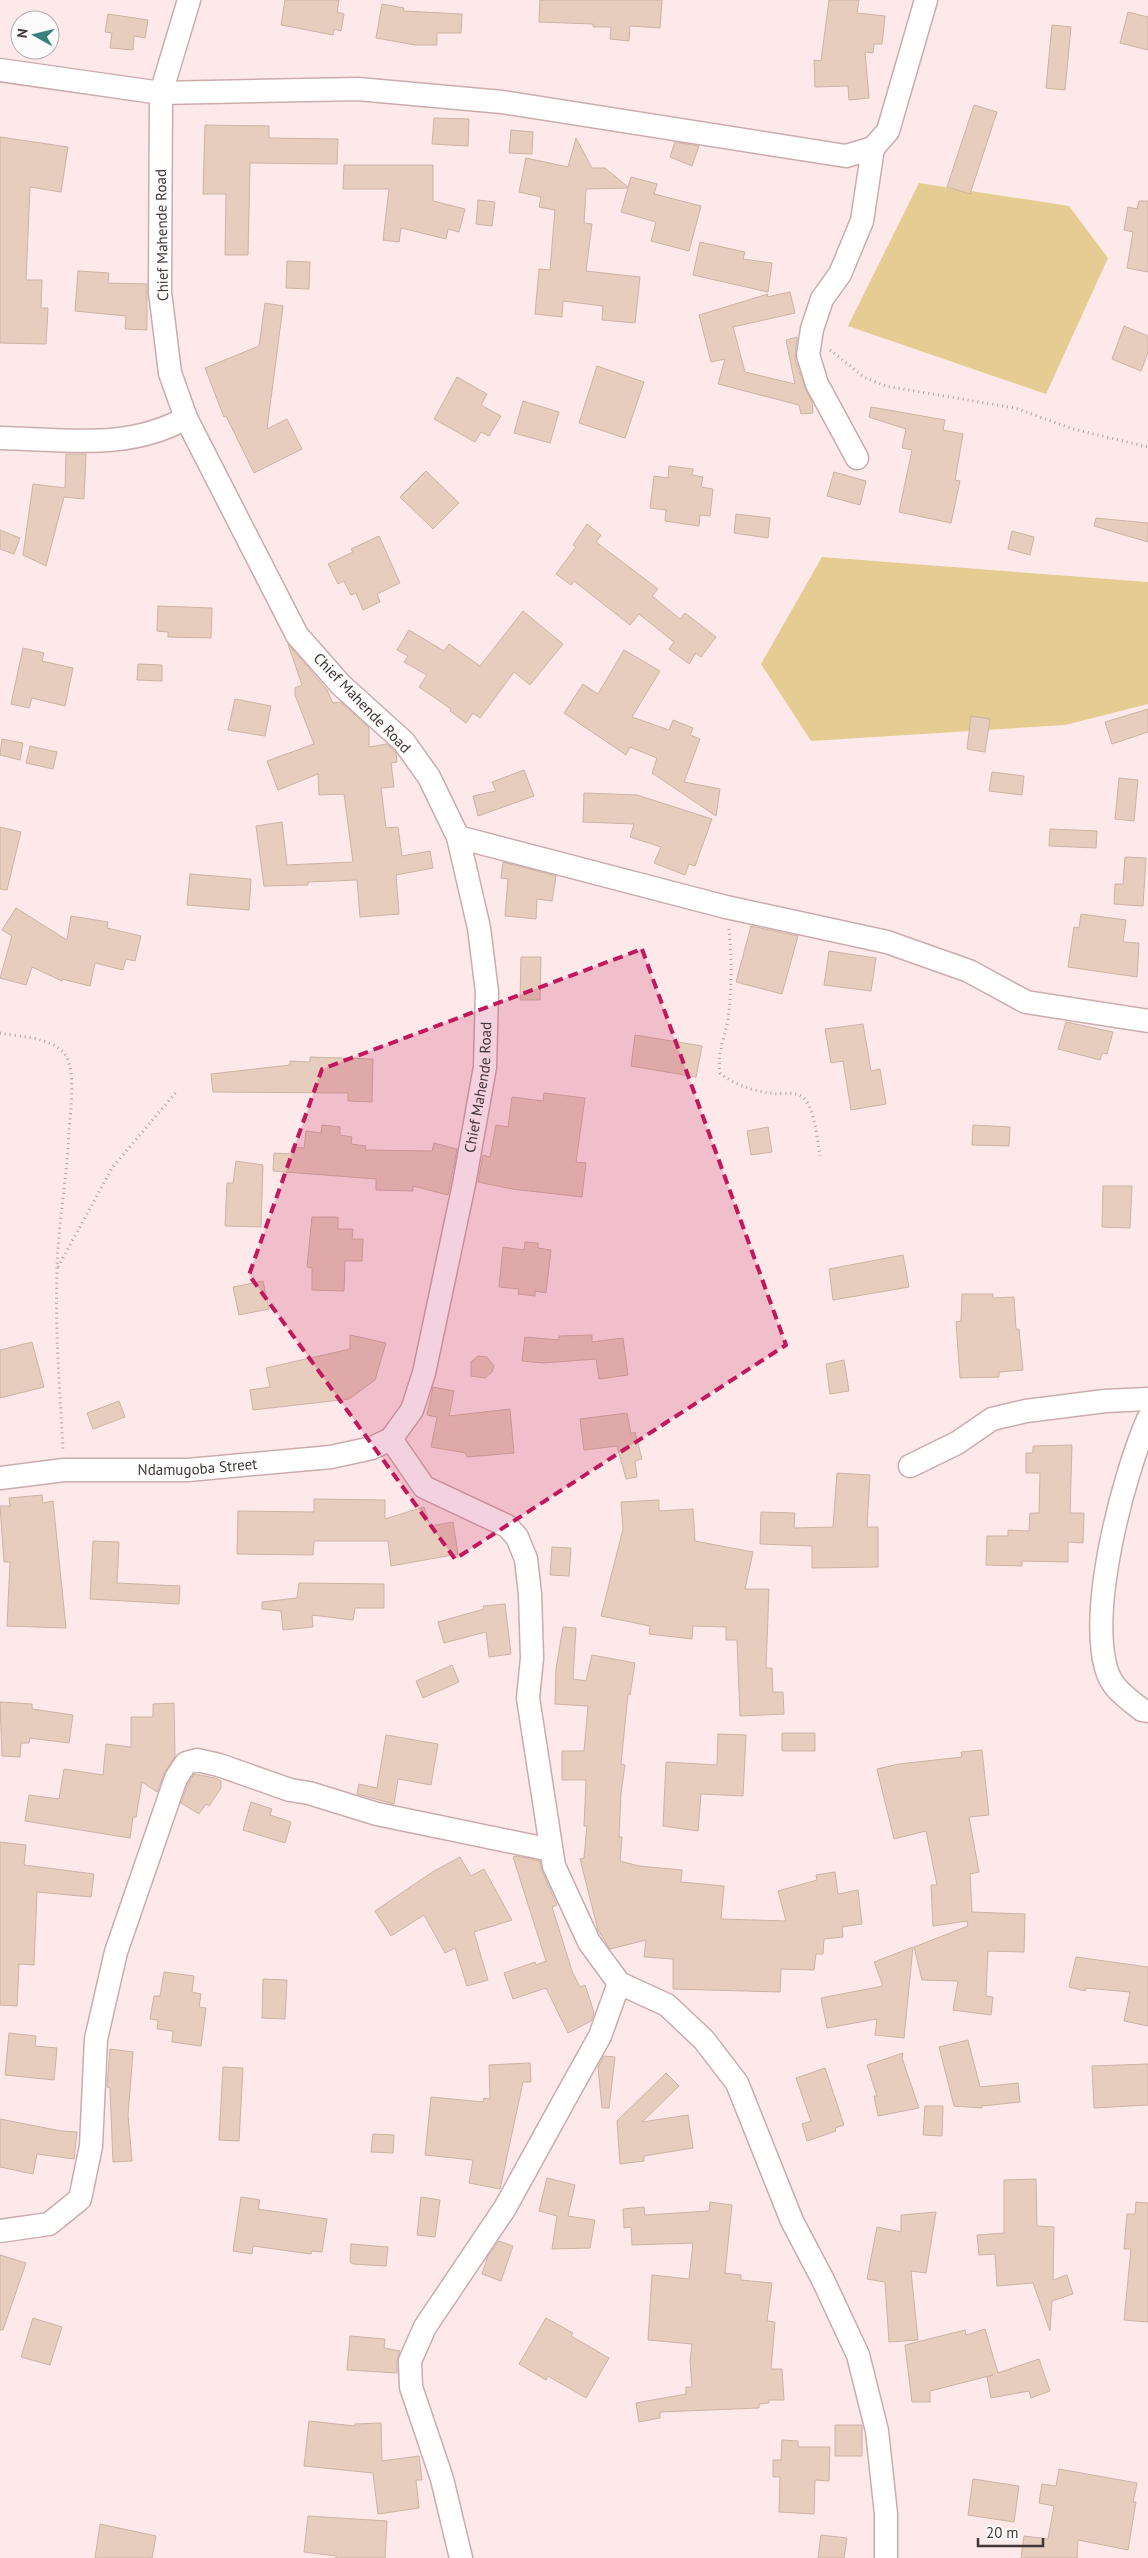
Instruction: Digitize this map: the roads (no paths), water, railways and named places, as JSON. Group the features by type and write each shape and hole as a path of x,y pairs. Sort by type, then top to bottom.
{"street":[{"name":"Chief Mahende Road","path":"189,0 162,94 160,292 170,373 186,418 297,635 341,685 404,742 429,777 458,836 479,928 487,992 485,1067 464,1184 424,1373 412,1410 391,1439"},
{"path":"0,70 162,94 358,89 502,102 846,156 872,148 888,131 926,0"},
{"path":"857,458 817,384 808,355 812,329 822,299 840,274 862,221 872,148"},
{"path":"0,438 94,442 130,438 166,429 186,418"},
{"path":"458,836 726,907 887,942 969,972 1026,1002 1148,1021"},
{"path":"910,1466 957,1443 992,1419 1026,1411 1105,1401 1148,1399"},
{"path":"1148,1419 1125,1478 1102,1605 1106,1668 1116,1688 1142,1710 1148,1711"},
{"path":"391,1439 424,1487 507,1526 520,1545 526,1560 530,1594 532,1658 528,1698 554,1866 589,1942 619,1983 667,2005 704,2040 737,2083 792,2221 823,2280 858,2355 877,2431 886,2514 886,2558"},
{"name":"Ndamugoba Street","path":"0,1478 64,1470 188,1470 331,1457 372,1448 391,1439"},
{"path":"0,2231 49,2224 80,2199 91,2146 96,2039 116,1952 176,1778 186,1763 197,1760 290,1790 309,1793 377,1814 551,1850"},
{"path":"461,2558 442,2479 412,2387 410,2361 425,2327 505,2208 552,2123 600,2036 619,1983"}]}
